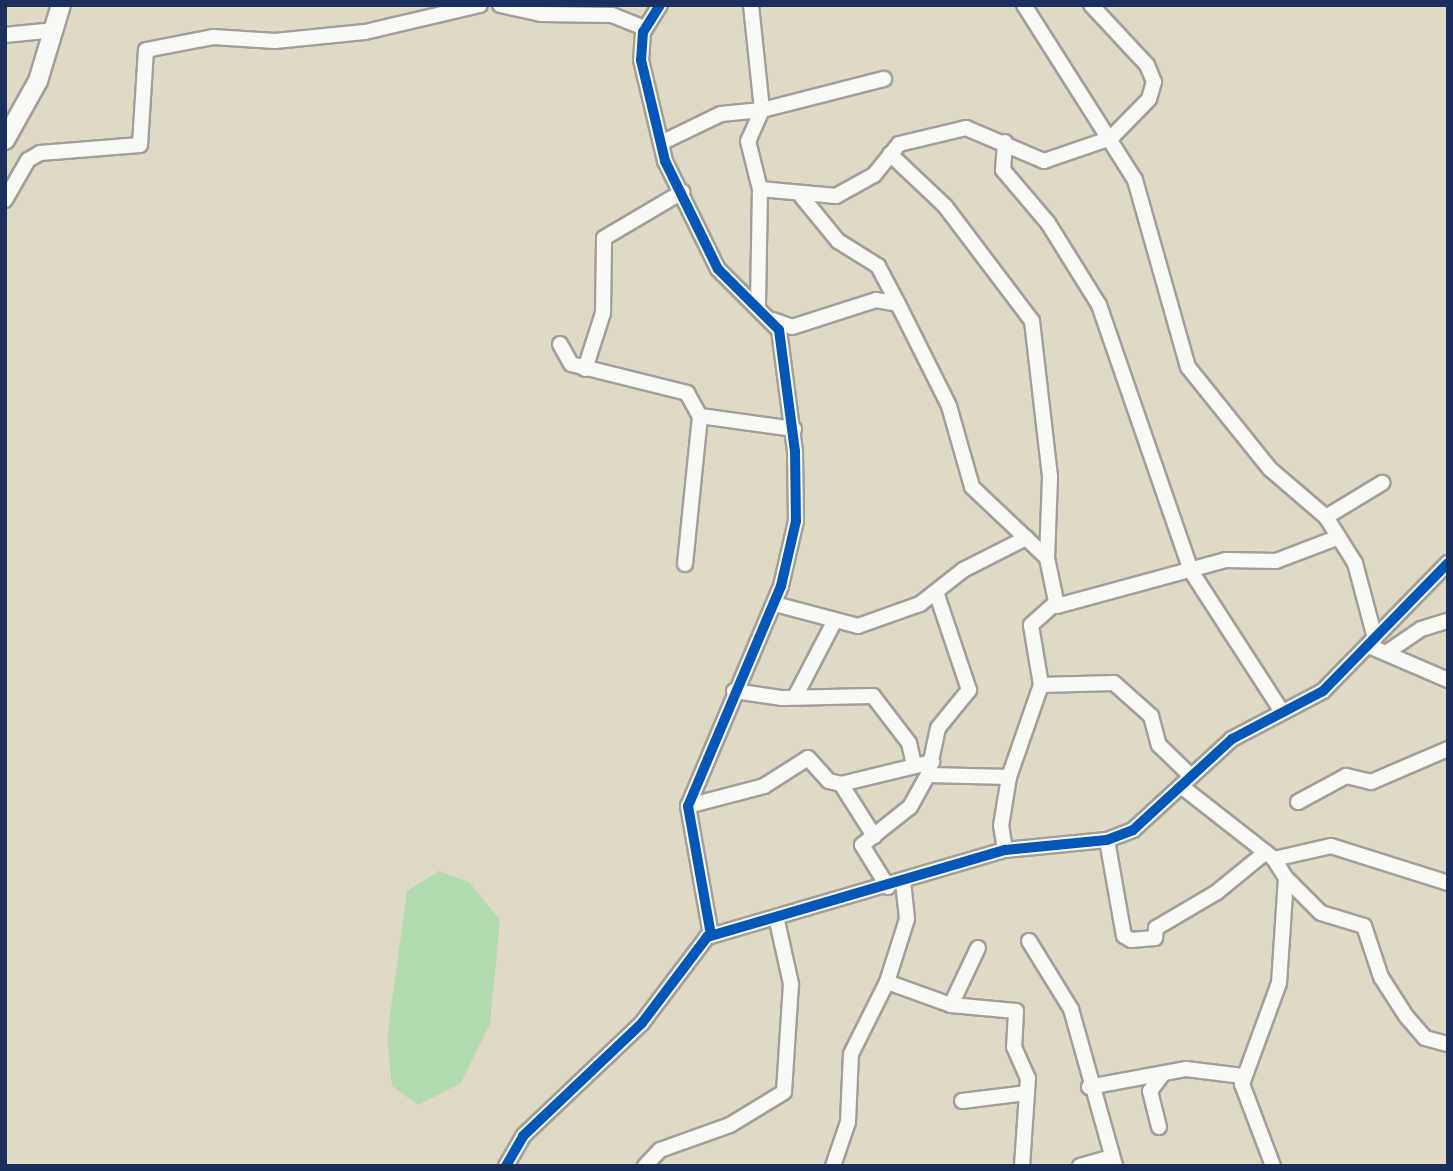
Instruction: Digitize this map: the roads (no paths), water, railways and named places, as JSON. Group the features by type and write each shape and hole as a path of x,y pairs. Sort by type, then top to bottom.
{"main road":[{"path":"5,140 55,30 61,5"}],"street":[{"path":"5,200 28,160 40,153 140,145 146,50 213,37 275,41 365,32 480,5"},
{"path":"500,5 612,15 645,28"},
{"path":"660,5 645,28 641,67 663,142 664,161 682,192 718,269 758,309 787,332 794,429 796,521 775,604 734,691 688,806 711,935"},
{"path":"751,5 762,110 748,141 760,189 758,309"},
{"path":"1024,5 1111,138 1145,206 1188,367 1270,470 1326,517 1355,563 1372,642 1386,653 1448,680"},
{"path":"760,189 802,197 836,196 856,188 902,142 966,128 1006,142 1046,161 1111,138 1149,99 1154,82 1147,65 1091,5"},
{"path":"5,35 55,30"},
{"path":"663,142 721,114 762,110 884,79"},
{"path":"1006,142 1003,170 1048,223 1099,305 1191,571 1281,710"},
{"path":"890,154 945,206 1032,321 1047,426 1047,558 1054,604"},
{"path":"586,369 603,313 604,238 682,192"},
{"path":"802,197 838,241 878,266 945,397 972,487 1047,558"},
{"path":"787,332 876,300 898,304"},
{"path":"560,344 568,362 586,369 687,393 701,416 685,564"},
{"path":"701,416 794,429"},
{"path":"1326,517 1382,484"},
{"path":"1005,850 1001,826 1009,777 1041,685 1031,625 1054,604 1079,603 1243,557 1276,561 1339,537"},
{"path":"775,604 833,624 867,624 936,592 1026,538"},
{"path":"506,1166 523,1136 642,1024 711,935 727,927 777,921 1005,850 1107,840 1133,830 1185,780 1281,710 1323,691 1448,564"},
{"path":"888,887 862,848 910,807 930,768 938,728 969,690 936,592"},
{"path":"1386,653 1421,629 1448,621"},
{"path":"795,697 833,624"},
{"path":"1041,685 1114,683 1151,716 1159,745 1185,780 1270,855 1286,878 1321,913 1364,926 1381,976 1406,1016 1425,1038 1448,1044"},
{"path":"734,691 795,697 873,696 909,743 914,764"},
{"path":"1298,802 1346,776 1371,782 1448,749"},
{"path":"688,806 764,786 808,758 829,781 841,784 914,764 1009,777"},
{"path":"841,784 874,836"},
{"path":"1107,840 1124,936 1131,940 1155,938 1156,928 1217,892 1270,855 1331,846 1448,883"},
{"path":"1273,1166 1243,1092 1243,1076 1279,983 1286,878"},
{"path":"833,1166 848,1122 851,1054 887,982 907,919 903,881"},
{"path":"645,1166 660,1150 730,1125 784,1092 791,984 777,921"},
{"path":"1029,941 1065,995 1089,1087 1113,1161 1080,1166"},
{"path":"951,1005 978,948"},
{"path":"887,982 951,1005 1014,1009 1026,1093 1022,1166"},
{"path":"1089,1087 1195,1069 1243,1076"},
{"path":"1159,1127 1150,1091 1163,1074"},
{"path":"962,1101 1026,1093"}]}
